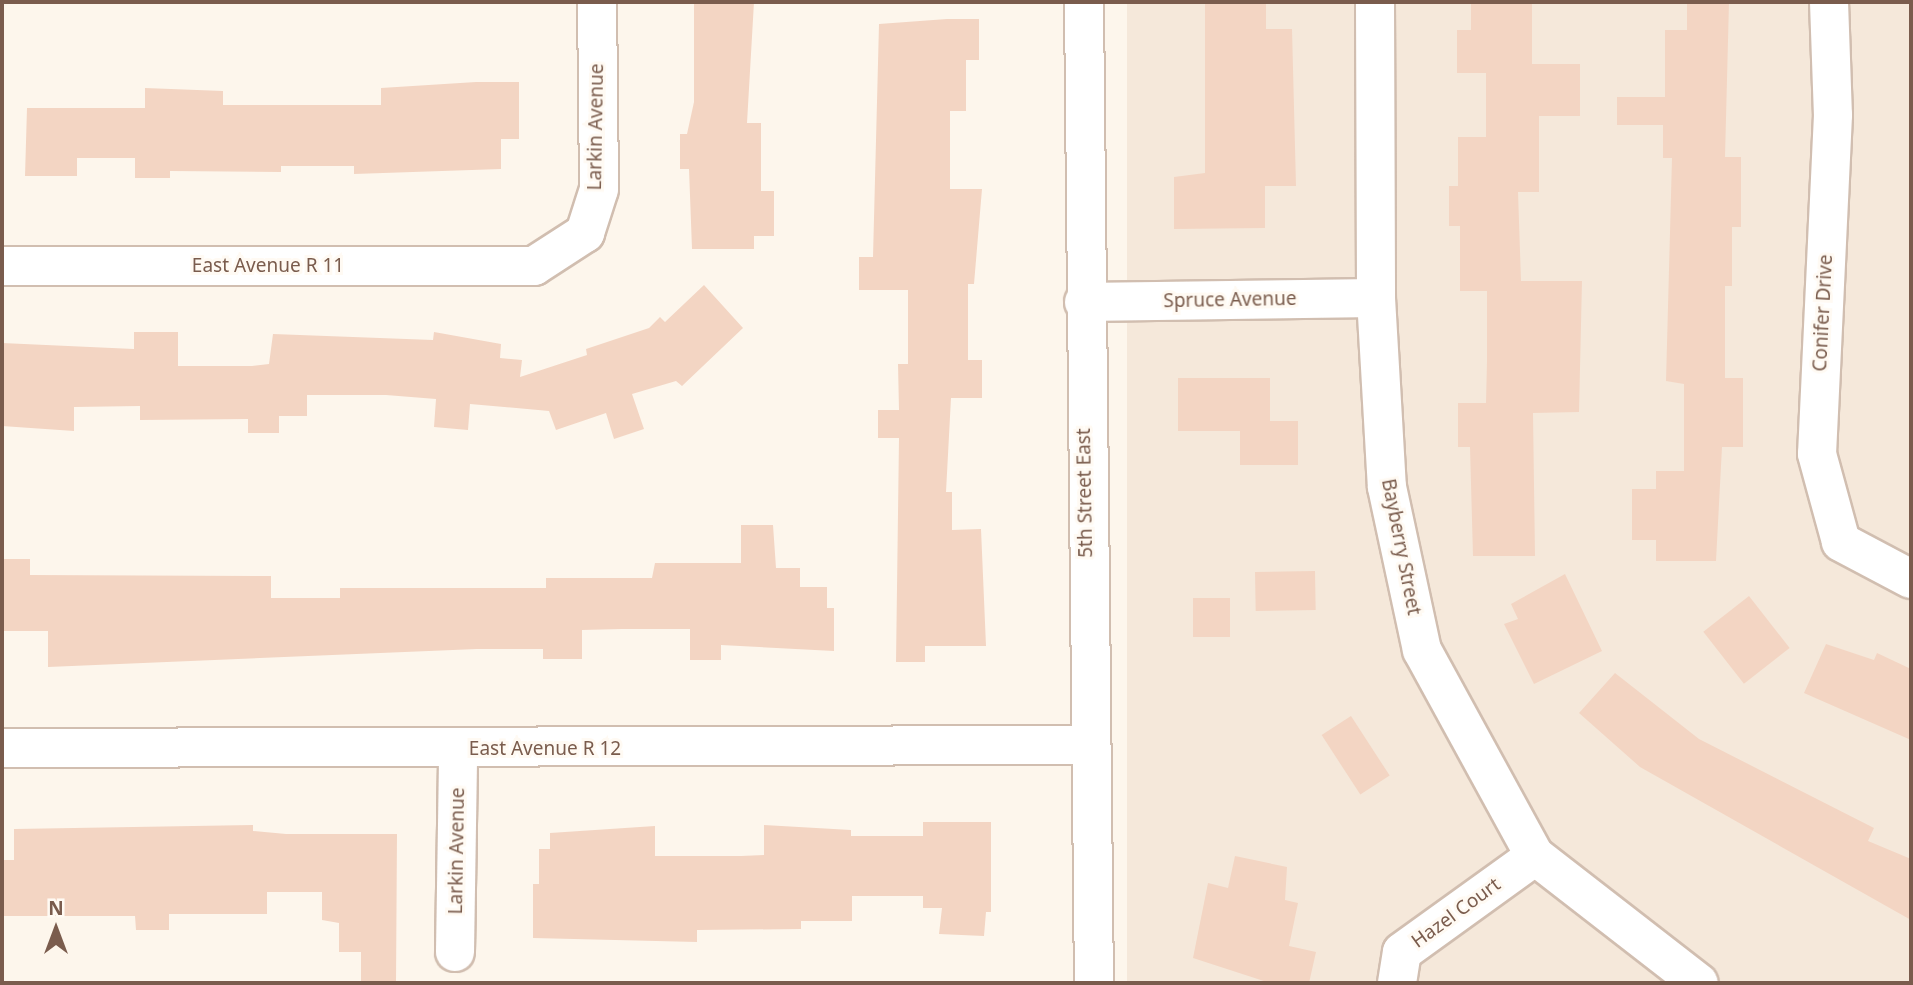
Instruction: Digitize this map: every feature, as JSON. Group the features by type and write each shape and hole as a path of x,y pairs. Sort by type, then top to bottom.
{"street":[{"name":"Larkin Avenue","path":"534,266 585,233 599,189 597,2"},
{"name":"5th Street East","path":"1084,2 1088,745 1094,983"},
{"name":"Bayberry Street","path":"1375,2 1376,298 1387,487 1422,650 1535,856 1699,983"},
{"name":"Conifer Drive","path":"1829,2 1833,115 1817,454 1841,542 1911,579"},
{"name":"East Avenue R 11","path":"2,266 534,266"},
{"name":"Spruce Avenue","path":"1084,302 1376,298"},
{"name":"East Avenue R 12","path":"2,748 458,750 1088,745"},
{"name":"Larkin Avenue","path":"455,952 458,750"},
{"name":"Hazel Court","path":"1397,983 1402,952 1535,856"}],"shaded area":[{"path":"1127,2 1911,2 1911,983 1127,983"}],"building":[{"path":"694,2 754,2 747,123 761,123 761,191 774,191 774,236 754,236 754,249 692,249 689,169 680,169 680,134 687,134 694,102"},
{"path":"1205,2 1266,2 1266,29 1292,29 1296,186 1265,186 1265,228 1174,229 1174,177 1205,173"},
{"path":"1471,2 1532,2 1532,64 1580,64 1580,116 1539,116 1539,192 1518,192 1521,281 1582,281 1579,412 1533,413 1535,556 1473,556 1470,447 1458,447 1458,403 1486,403 1487,291 1460,291 1460,226 1449,226 1449,186 1458,186 1458,137 1486,137 1486,73 1457,73 1457,30 1471,30"},
{"path":"1687,2 1729,2 1725,157 1741,157 1741,227 1732,227 1732,286 1725,286 1725,378 1743,378 1743,447 1722,447 1716,561 1656,561 1656,540 1632,540 1632,489 1656,489 1656,471 1684,471 1684,384 1666,381 1672,158 1663,158 1663,125 1617,125 1617,97 1665,97 1665,30 1687,30"},
{"path":"979,19 979,60 966,60 966,111 950,111 950,189 982,189 974,284 968,284 968,360 982,360 982,398 951,398 946,492 952,492 952,530 981,529 986,646 925,646 925,662 896,662 899,438 878,438 878,410 899,410 898,364 908,364 908,290 859,290 859,257 873,257 879,24"},
{"path":"519,82 519,139 501,139 501,169 354,174 354,166 281,166 281,172 170,171 170,178 135,178 135,158 77,158 77,176 25,176 27,108 145,108 145,88 223,91 223,105 381,105 381,88"},
{"path":"704,285 743,328 682,386 676,381 632,394 644,429 614,439 606,413 556,430 549,411 470,404 468,430 434,427 436,399 386,395 307,395 307,416 279,416 279,433 248,433 248,419 140,420 140,406 74,407 74,431 2,426 2,343 134,349 134,332 178,332 178,366 252,366 269,364 273,334 433,340 434,332 501,344 500,358 522,360 520,377 587,355 586,349 649,328 660,317 665,322"},
{"path":"1178,378 1270,378 1270,421 1298,421 1298,465 1240,465 1240,431 1178,431"},
{"path":"741,525 773,525 776,568 800,568 800,587 827,587 827,608 834,608 834,651 721,645 721,660 690,660 690,629 622,629 582,630 582,659 543,659 543,649 477,649 48,667 48,631 2,631 2,559 30,559 30,575 271,576 271,598 340,598 340,588 546,588 546,578 652,578 655,563 741,563"},
{"path":"1315,571 1316,610 1256,611 1255,572"},
{"path":"1565,574 1602,651 1534,684 1504,624 1518,619 1511,604"},
{"path":"1749,596 1790,648 1744,684 1703,632"},
{"path":"1193,598 1230,598 1230,637 1193,637"},
{"path":"1826,644 1874,660 1877,653 1911,669 1911,740 1804,693"},
{"path":"1615,673 1699,739 1874,828 1868,841 1911,859 1911,920 1640,767 1579,713"},
{"path":"1351,716 1390,776 1360,795 1322,735"},
{"path":"923,822 991,822 991,912 986,912 984,936 939,934 942,908 923,908 923,896 852,896 852,921 801,921 801,929 697,930 697,942 533,938 533,884 539,884 539,849 550,849 550,833 655,826 655,856 741,856 764,855 764,825 851,830 851,836 923,836"},
{"path":"253,825 253,831 286,834 397,834 396,983 361,983 361,952 339,952 339,923 322,920 322,892 267,892 267,914 169,914 169,930 136,930 135,916 2,916 2,860 14,860 14,829"},
{"path":"1235,856 1287,867 1285,900 1298,903 1289,946 1316,952 1309,983 1270,983 1193,958 1208,883 1228,888"}]}
